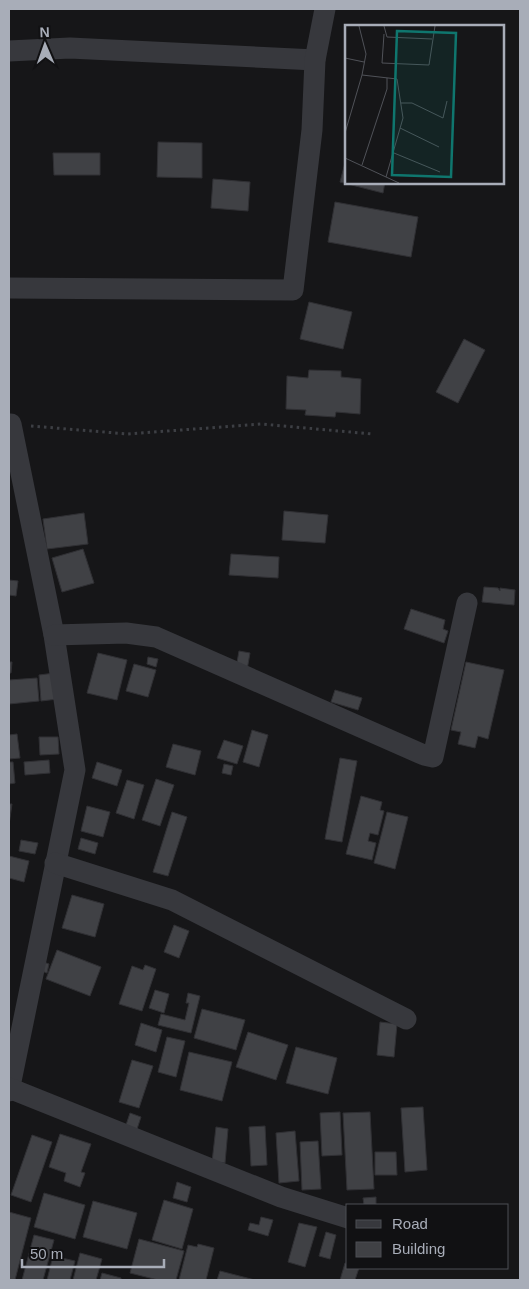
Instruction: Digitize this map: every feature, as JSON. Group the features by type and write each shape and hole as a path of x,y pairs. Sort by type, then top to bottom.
{"street":[{"path":"9,288 293,290 312,130 315,60 324,9"},
{"path":"9,51 70,48 315,60"},
{"path":"10,424 54,635 75,770 9,1089 280,1197 346,1217"},
{"path":"54,635 126,633 156,637 424,755 433,757 466,603"},
{"path":"55,864 172,900 406,1019"}],"path":[{"path":"10,424 128,434 261,424 372,434"}],"building":[{"path":"158,142 202,143 202,178 157,177"},
{"path":"53,153 100,153 100,175 54,175"},
{"path":"345,163 345,183 340,182"},
{"path":"213,179 250,182 248,211 211,208"},
{"path":"348,184 385,184 383,193"},
{"path":"335,202 418,217 411,257 328,242"},
{"path":"309,302 352,312 343,349 300,339"},
{"path":"464,339 485,350 458,403 436,392"},
{"path":"309,370 341,371 341,377 361,379 360,414 336,412 335,417 305,415 306,410 286,409 287,376 308,378"},
{"path":"284,511 328,515 325,543 282,540"},
{"path":"84,513 88,544 47,549 43,519"},
{"path":"83,549 94,583 62,592 52,558"},
{"path":"231,554 279,557 278,578 229,575"},
{"path":"9,580 18,581 16,596 9,595"},
{"path":"484,587 498,588 500,591 500,588 515,590 514,605 482,602"},
{"path":"411,609 445,620 443,629 448,631 444,643 404,629"},
{"path":"239,651 250,653 247,670 236,668"},
{"path":"98,653 127,660 117,700 87,693"},
{"path":"148,657 158,659 156,667 147,664"},
{"path":"9,662 12,662 11,673 9,673"},
{"path":"466,662 504,670 488,739 478,736 475,748 458,744 461,732 451,730"},
{"path":"134,664 156,670 148,697 126,691"},
{"path":"55,673 58,699 41,701 39,675"},
{"path":"37,678 39,701 9,704 9,680"},
{"path":"335,690 362,698 358,710 331,702"},
{"path":"252,730 268,735 259,767 243,762"},
{"path":"17,734 20,758 9,759 9,735"},
{"path":"39,737 58,737 59,754 40,755"},
{"path":"224,740 243,746 237,764 217,758"},
{"path":"173,744 201,751 195,775 166,767"},
{"path":"340,758 357,761 342,842 325,839"},
{"path":"49,760 50,773 25,775 24,762"},
{"path":"9,762 13,762 15,783 9,784"},
{"path":"97,762 122,770 117,786 92,778"},
{"path":"224,764 233,766 231,775 222,773"},
{"path":"156,779 174,785 160,826 142,820"},
{"path":"127,780 144,785 134,819 116,813"},
{"path":"361,796 382,802 380,810 384,811 378,835 370,833 368,841 376,843 372,860 346,854"},
{"path":"9,804 12,804 9,825"},
{"path":"87,806 110,812 103,837 81,831"},
{"path":"172,812 187,817 168,876 153,872"},
{"path":"387,812 408,817 395,869 374,863"},
{"path":"81,838 98,843 95,854 78,849"},
{"path":"21,840 38,843 35,854 19,851"},
{"path":"9,856 29,861 24,882 9,878"},
{"path":"72,895 104,904 95,937 62,928"},
{"path":"174,925 189,931 179,958 164,952"},
{"path":"57,950 101,967 90,996 46,979"},
{"path":"41,961 49,964 47,973 39,970"},
{"path":"145,965 156,969 142,1011 119,1004 132,966 143,970"},
{"path":"155,990 169,994 164,1013 149,1008"},
{"path":"188,993 200,996 191,1033 158,1025 161,1014 185,1020 189,1003 186,1003"},
{"path":"202,1009 245,1020 236,1050 194,1038"},
{"path":"380,1022 397,1024 394,1057 377,1055"},
{"path":"141,1023 162,1030 156,1052 135,1045"},
{"path":"248,1032 288,1045 276,1080 236,1067"},
{"path":"167,1037 185,1041 176,1077 158,1072"},
{"path":"296,1047 337,1058 328,1094 286,1083"},
{"path":"189,1052 232,1062 222,1101 180,1090"},
{"path":"132,1060 153,1066 139,1108 119,1102"},
{"path":"423,1107 427,1170 405,1172 401,1108"},
{"path":"340,1112 342,1155 322,1156 320,1113"},
{"path":"370,1112 374,1189 347,1190 343,1113"},
{"path":"130,1113 141,1117 136,1132 125,1128"},
{"path":"265,1126 267,1165 251,1166 249,1127"},
{"path":"216,1127 228,1129 225,1163 212,1162"},
{"path":"295,1131 299,1181 279,1183 276,1133"},
{"path":"60,1134 91,1144 81,1172 85,1173 80,1187 64,1181 66,1173 49,1167"},
{"path":"32,1135 52,1142 31,1202 11,1195"},
{"path":"318,1141 321,1189 302,1190 300,1142"},
{"path":"375,1152 396,1152 397,1175 375,1175"},
{"path":"177,1182 191,1187 187,1202 173,1198"},
{"path":"44,1193 85,1205 75,1239 34,1227"},
{"path":"376,1197 376,1204 364,1204 363,1198"},
{"path":"164,1200 193,1209 182,1249 152,1240"},
{"path":"93,1201 137,1213 127,1249 83,1237"},
{"path":"9,1212 31,1218 15,1280 9,1280"},
{"path":"261,1217 273,1220 268,1236 248,1230 250,1223 259,1225"},
{"path":"299,1223 317,1227 305,1267 288,1262"},
{"path":"326,1232 336,1235 330,1259 319,1256"},
{"path":"34,1235 54,1240 43,1280 22,1280"},
{"path":"139,1239 184,1251 176,1280 158,1280 130,1273"},
{"path":"198,1244 214,1248 206,1280 179,1280 188,1245 197,1247"},
{"path":"80,1253 102,1259 96,1280 73,1280"},
{"path":"53,1256 75,1261 70,1280 47,1280"},
{"path":"345,1263 346,1269 359,1269 355,1280 340,1280"},
{"path":"220,1271 255,1280 217,1280"},
{"path":"102,1273 121,1278 121,1280 100,1280"}]}
